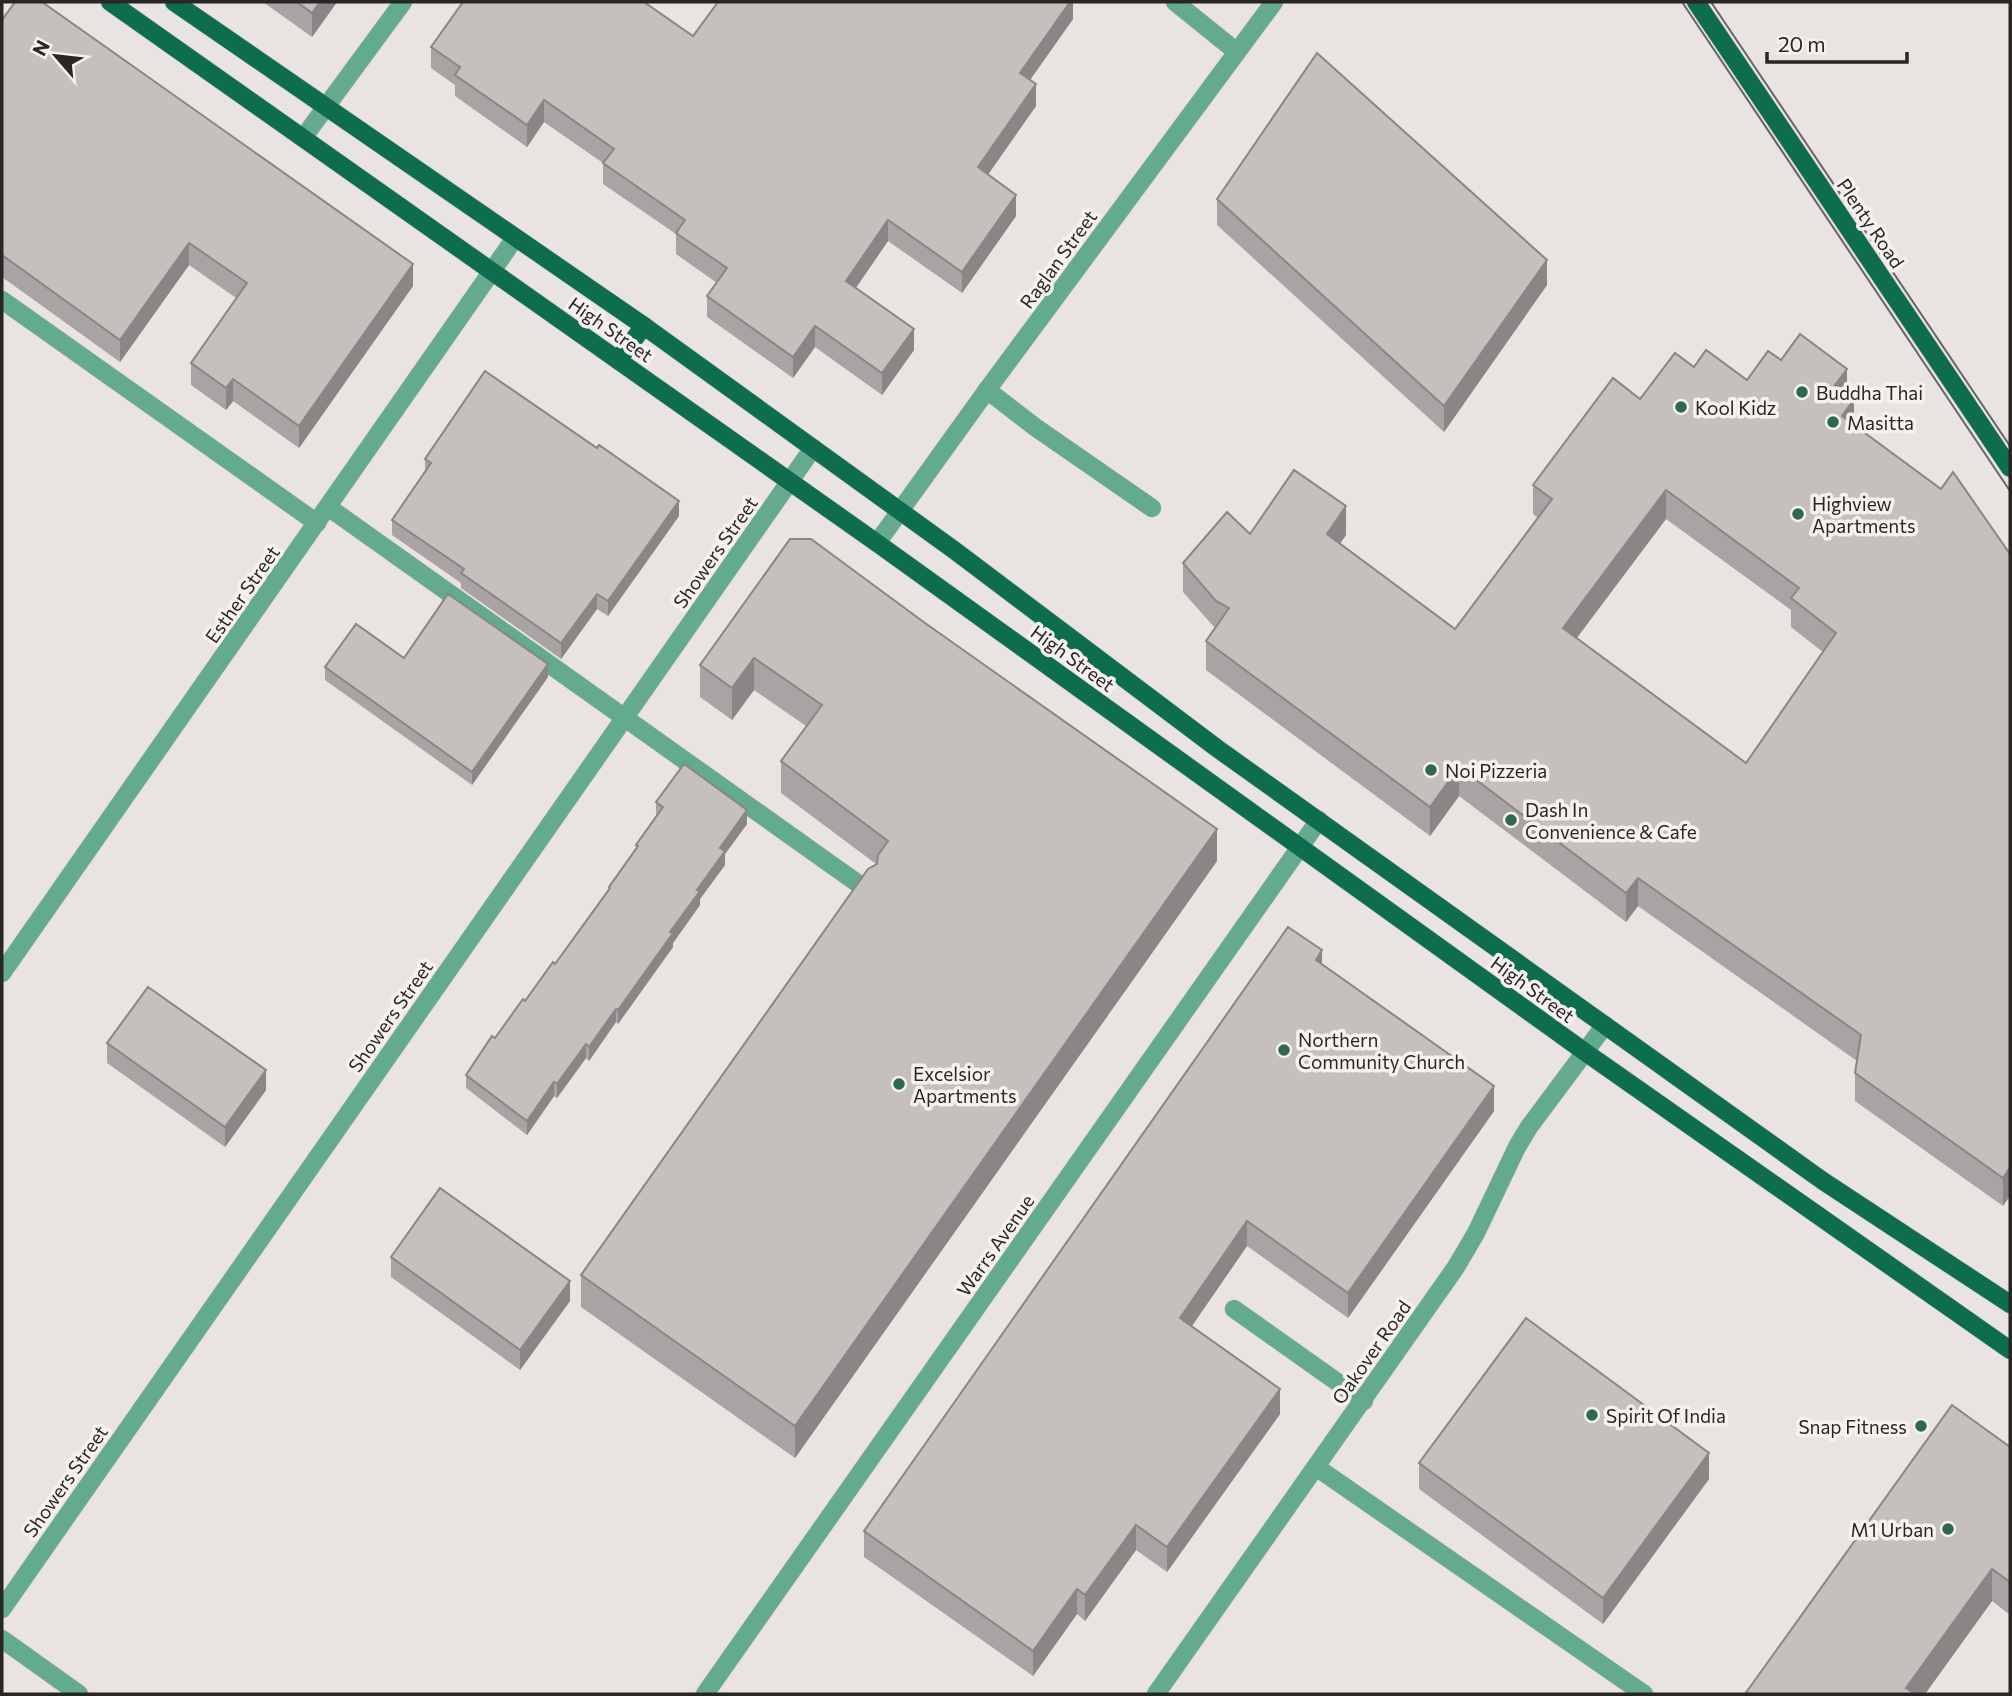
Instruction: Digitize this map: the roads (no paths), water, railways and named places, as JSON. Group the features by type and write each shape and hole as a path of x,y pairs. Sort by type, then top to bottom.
{"main road":[{"name":"High Street","path":"110,2 877,543 1585,1052 2010,1350"},
{"name":"High Street","path":"174,2 644,326 954,550 1218,749 1823,1181 2010,1304"},
{"name":"Plenty Road","path":"1696,2 2010,468"},
{"path":"618,360 644,326"},
{"path":"1402,920 1421,894"},
{"path":"1805,1206 1823,1181"}],"street":[{"path":"303,138 403,2"},
{"path":"1175,2 1237,52"},
{"name":"Raglan Street","path":"877,543 1274,2"},
{"name":"Esther Street","path":"2,973 515,238"},
{"path":"2,300 317,523"},
{"path":"988,390 1035,427 1152,508"},
{"name":"Showers Street","path":"2,1609 813,449"},
{"path":"328,507 867,890"},
{"name":"Warrs Avenue","path":"705,1694 1319,820"},
{"name":"Oakover Road","path":"1156,1694 1456,1267 1529,1127 1605,1025"},
{"path":"1234,1309 1363,1401"},
{"path":"1316,1467 1644,1694"},
{"path":"2,1639 79,1694"}],"tram line":[{"path":"1682,2 2010,491"},
{"path":"1711,2 2010,446"}],"place":[{"name":"Buddha Thai","path":"1802,392"},
{"name":"Kool Kidz","path":"1681,407"},
{"name":"Masitta","path":"1833,422"},
{"name":"Highview Apartments","path":"1798,514"},
{"name":"Noi Pizzeria","path":"1431,770"},
{"name":"Dash In Convenience & Cafe","path":"1511,820"},
{"name":"Northern Community Church","path":"1284,1050"},
{"name":"Excelsior Apartments","path":"899,1084"},
{"name":"Spirit Of India","path":"1592,1415"},
{"name":"Snap Fitness","path":"1921,1426"},
{"name":"M1 Urban","path":"1948,1529"}]}
